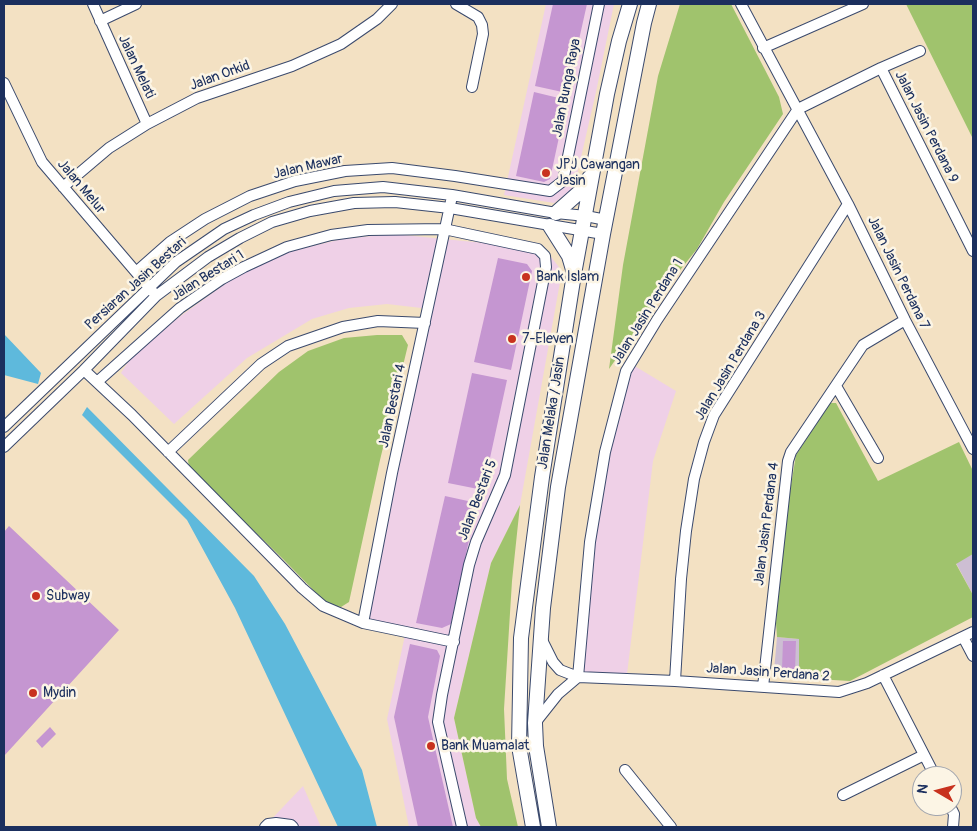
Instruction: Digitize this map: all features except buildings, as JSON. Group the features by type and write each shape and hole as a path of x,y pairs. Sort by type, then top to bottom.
{"main road":[{"name":"Jalan Melaka / Jasin","path":"533,827 519,746 521,638 542,477 574,274 607,94 618,41 630,4"},
{"name":"Jalan Melaka / Jasin","path":"549,827 536,746 535,723 541,638 558,487 605,227 649,4"},
{"path":"556,213 583,189 594,170"},
{"path":"550,226 569,256 574,274"}],"street":[{"name":"Jalan Melati","path":"93,4 147,124"},
{"path":"100,21 136,4"},
{"name":"Jalan Orkid","path":"63,188 109,148 147,124 197,98 292,66 341,44 377,19 392,4"},
{"path":"456,4 478,17 482,26 483,34 472,87"},
{"name":"Jalan Bunga Raya","path":"510,184 550,191 563,181 599,4"},
{"path":"741,4 763,48 798,109 880,68 920,51"},
{"path":"763,48 863,4"},
{"name":"Jalan Jasin Perdana 9","path":"880,68 973,251"},
{"name":"Jalan Melur","path":"4,83 42,162 156,296"},
{"name":"Jalan Jasin Perdana 7","path":"798,109 973,449"},
{"name":"Jalan Jasin Perdana 1","path":"578,676 590,542 605,452 626,371 657,320 798,109"},
{"name":"Jalan Mawar","path":"136,272 170,242 204,219 250,196 294,181 345,171 392,168 510,184"},
{"name":"Persiaran Jasin Bestari","path":"4,427 176,262 224,229 288,202 334,191 383,187 452,195 556,213 586,216 605,227"},
{"name":"Jalan Bestari 4","path":"363,624 392,473 452,195"},
{"name":"Persiaran Jasin Bestari","path":"4,447 84,370 156,296 208,257 272,222 310,211 354,203 395,202 450,208 583,232 605,227"},
{"name":"Jalan Jasin Perdana 3","path":"675,680 686,531 694,479 704,442 714,415 848,204"},
{"name":"Jalan Bestari 1","path":"97,382 180,308 244,267 287,248 331,235 368,230 444,229"},
{"name":"Jalan Bestari 5","path":"444,229 538,249 545,256 546,267 505,475 476,542 469,565 442,695 438,722 462,827"},
{"path":"168,452 261,364 288,346 343,327 378,320 425,323"},
{"name":"Jalan Jasin Perdana 4","path":"763,687 788,461 791,452 863,346 905,320"},
{"path":"84,370 323,606 363,624 454,642"},
{"path":"836,386 878,458"},
{"name":"Jalan Jasin Perdana 2","path":"578,676 675,680 839,692 883,675 973,632"},
{"path":"963,637 973,656"},
{"path":"535,723 558,694 578,676 560,670 552,662 541,638"},
{"path":"883,675 930,766"},
{"path":"843,795 924,755"},
{"path":"625,770 671,827"},
{"path":"265,827 268,824 276,823 293,827"}],"shaded area":[{"path":"546,4 614,4 574,188 554,203 504,195"},
{"path":"393,234 545,249 562,271 520,505 491,563 454,718 476,818 481,827 409,827 387,719 405,635 358,626 430,309 387,304 349,308 312,319 247,358 174,424 121,373 132,356 178,318 236,276 288,252 342,239"},
{"path":"633,365 676,391 653,461 627,674 581,674 585,606 610,433"},
{"path":"973,554 973,595 956,563"},
{"path":"777,637 799,639 799,678 782,677 774,671"},
{"path":"303,786 321,827 264,827"}],"green space":[{"path":"680,4 731,4 779,97 783,114 724,202 697,249 664,290 609,369 623,265 658,76"},
{"path":"906,4 973,4 973,139"},
{"path":"402,335 408,345 380,460 349,602 341,607 327,604 189,468 188,460 279,372 308,351 344,338"},
{"path":"830,403 836,403 878,481 959,442 973,471 973,554 956,564 973,595 973,617 850,681 799,678 799,639 777,637 776,623 782,540 796,455"},
{"path":"520,505 512,581 504,709 507,779 518,827 481,827 476,818 454,718 491,563"}],"water":[{"path":"4,334 41,373 38,384 4,375"},
{"path":"87,407 254,576 285,624 362,770 377,827 338,827 235,608 187,520 82,415"}],"place":[{"name":"JPJ Cawangan Jasin","path":"546,173"},
{"name":"Bank Islam","path":"526,277"},
{"name":"7-Eleven","path":"512,339"},
{"name":"Subway","path":"36,596"},
{"name":"Mydin","path":"33,693"},
{"name":"Bank Muamalat","path":"431,746"}]}
